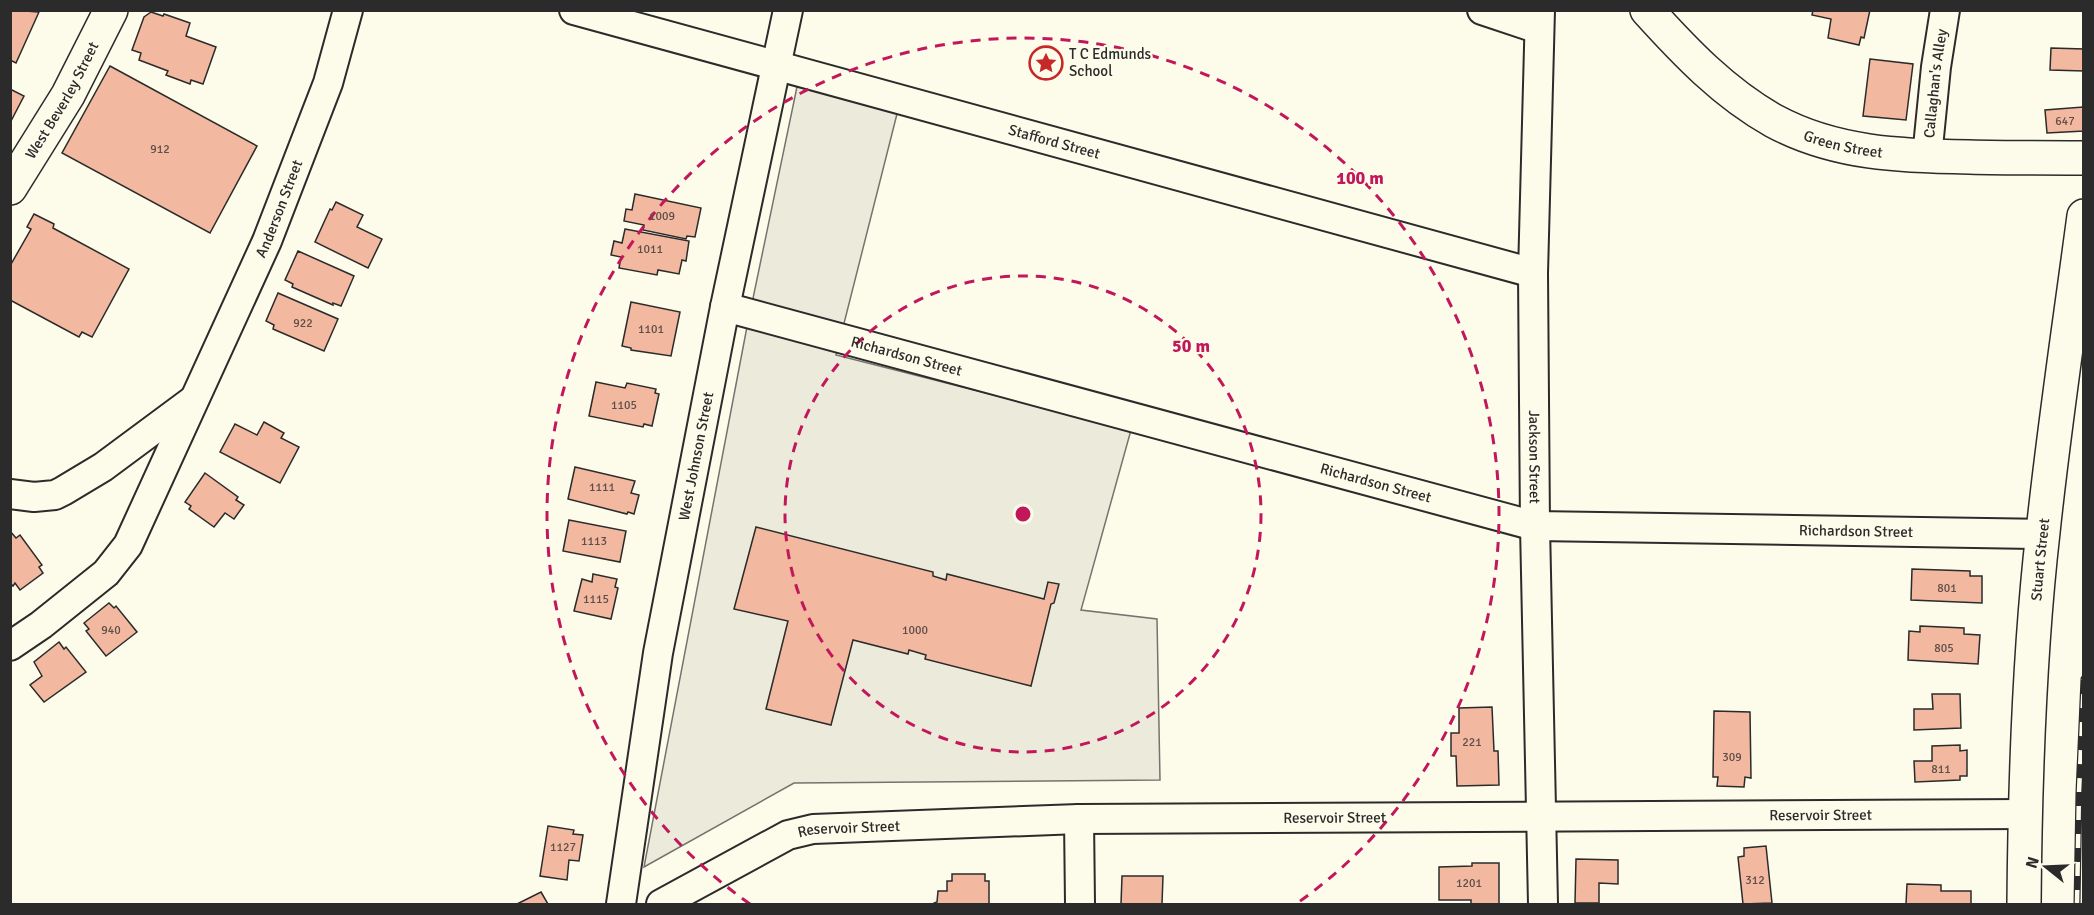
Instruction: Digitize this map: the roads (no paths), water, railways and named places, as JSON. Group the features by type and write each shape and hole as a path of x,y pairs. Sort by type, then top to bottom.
{"street":[{"name":"West Beverley Street","path":"10,188 68,95 111,10"},
{"name":"Anderson Street","path":"10,646 41,626 106,573 128,545 267,241 328,83 348,10"},
{"name":"Stafford Street","path":"574,10 1533,273"},
{"name":"West Johnson Street","path":"621,904 658,653 725,307 788,10"},
{"path":"1482,10 1539,20"},
{"name":"Green Street","path":"1647,10 1677,43 1721,84 1775,121 1820,140 1855,150 1890,155 2084,158"},
{"name":"Callaghan's Alley","path":"1928,157 1936,67 1945,10"},
{"name":"Jackson Street","path":"1539,20 1533,273 1534,526 1543,904"},
{"name":"Stuart Street","path":"2024,904 2025,814 2042,534 2084,216"},
{"name":"Richardson Street","path":"725,307 1534,526 2042,534"},
{"name":"Anderson Street","path":"10,494 33,497 55,495 63,491 103,466 194,400"},
{"name":"Reservoir Street","path":"661,904 788,835 805,831 1079,819 2025,814"},
{"path":"1079,819 1080,904"}],"railway":[{"path":"2077,904 2084,679"}],"place":[{"name":"T C Edmunds School","path":"1046,63"}]}
